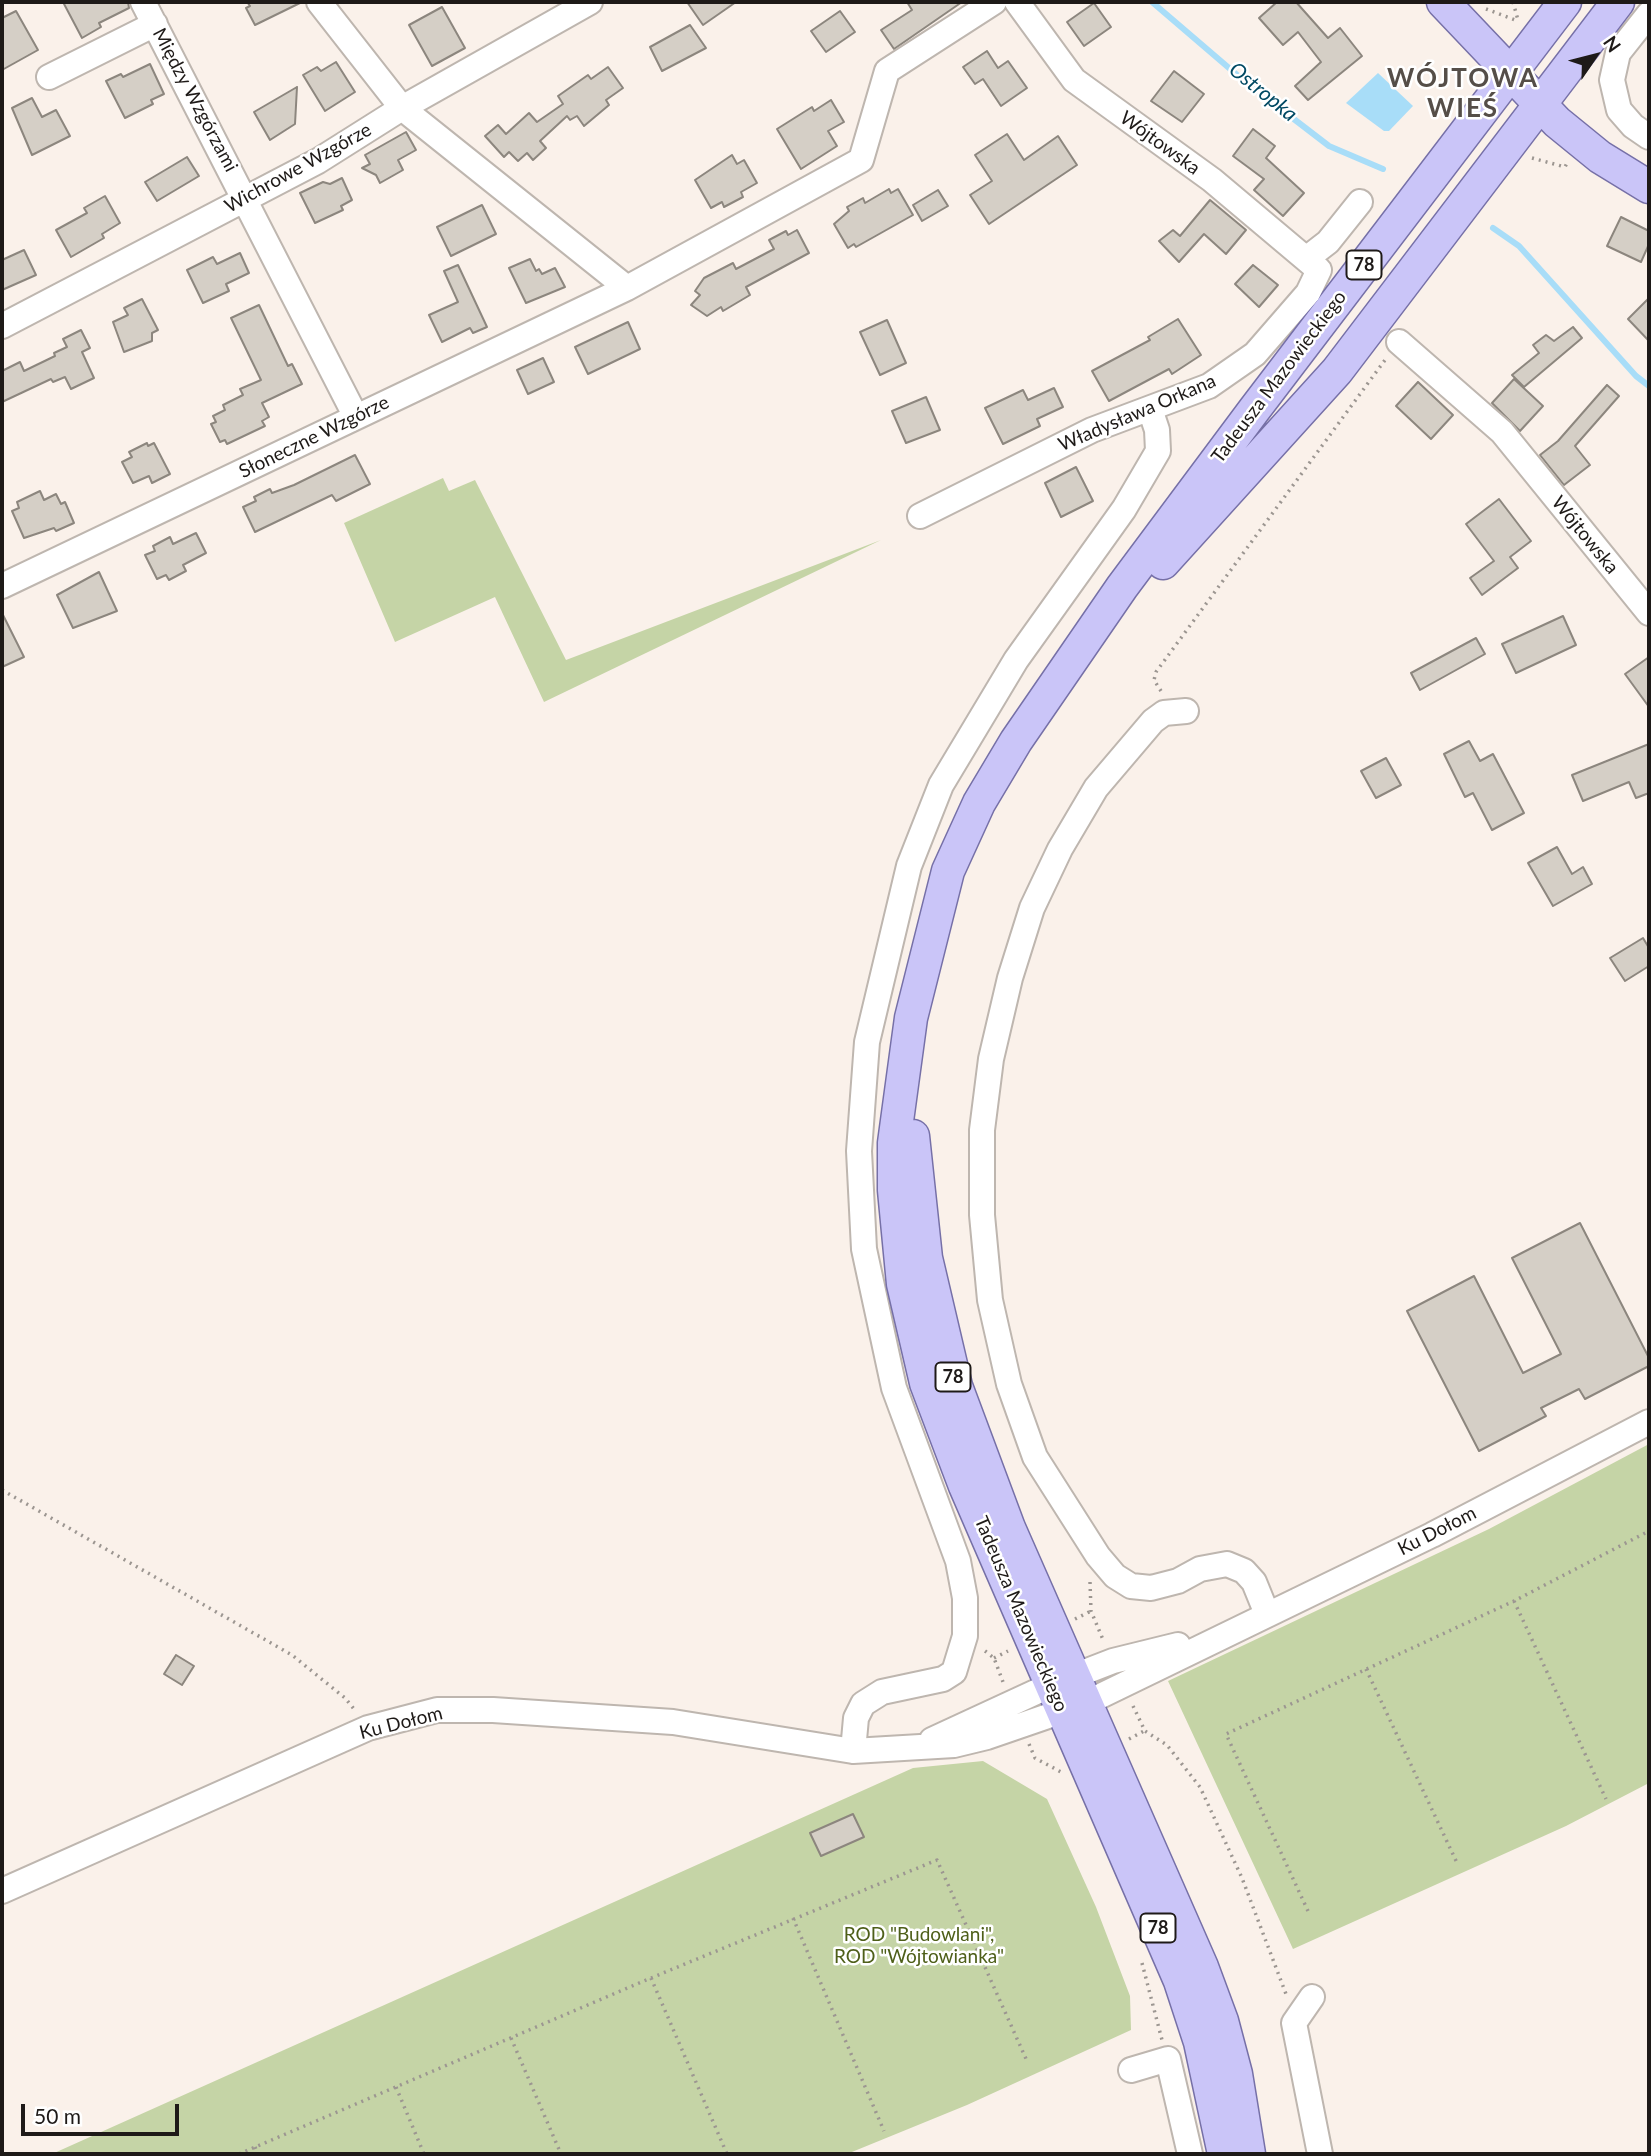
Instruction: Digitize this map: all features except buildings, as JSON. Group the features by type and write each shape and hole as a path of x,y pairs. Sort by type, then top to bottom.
{"main road":[{"path":"1443,2 1540,106 1601,157 1649,187"},
{"name":"78","path":"1510,75 1565,2"},
{"name":"78","path":"1540,106 1618,2"},
{"name":"Tadeusza Mazowieckiego","path":"1249,2154 1236,2074 1222,2021 1175,1901 1068,1694 943,1431 913,1334 903,1284 894,1191 894,1143 911,1017 926,950 948,871 979,803 1016,741 1122,587 1510,75"},
{"name":"Tadeusza Mazowieckiego","path":"1056,685 1337,372 1540,106"},
{"name":"Tadeusza Mazowieckiego","path":"1068,1694 1180,1981 1203,2054 1224,2154"}],"street":[{"name":"Między Wzgórzami","path":"143,2 246,198 356,417"},
{"path":"319,2 402,108 626,288"},
{"name":"Wichrowe Wzgórze","path":"2,326 318,160 402,108 590,2"},
{"name":"Słoneczne Wzgórze","path":"2,586 626,288 861,160 887,71 994,2"},
{"name":"Wójtowska","path":"1017,2 1074,80 1212,180 1313,264"},
{"path":"1649,14 1618,53 1612,80 1619,110 1633,126 1649,137"},
{"path":"49,76 155,24"},
{"name":"Władysława Orkana","path":"920,516 1092,430 1209,386 1255,354 1308,293 1313,264 1360,202"},
{"name":"Wójtowska","path":"1399,342 1502,432 1649,613"},
{"path":"853,1751 856,1718 863,1704 882,1692 943,1679 954,1672 965,1636 965,1598 958,1561 894,1388 864,1249 859,1152 867,1042 909,866 941,785 1016,660 1124,509 1158,452 1157,430 1150,409"},
{"path":"1175,712 1096,788 1060,849 1032,908 1010,978 991,1059 982,1130 982,1215 990,1300 1009,1384 1035,1457 1098,1556 1115,1576 1131,1586 1151,1588 1178,1581 1200,1569 1227,1564 1244,1570 1254,1582 1267,1614"},
{"name":"Ku Dołom","path":"2,1891 368,1728 437,1710 493,1710 673,1722 853,1751 954,1745 1068,1694 1122,1685 1222,1634 1432,1535 1649,1422"},
{"name":"Ku Dołom","path":"1068,1694 1113,1661 1222,1634"},
{"path":"1312,1997 1294,2023 1320,2154"},
{"path":"1131,2070 1168,2059 1190,2154"}],"path":[{"path":"1482,7 1519,22 1513,2"},
{"path":"1527,159 1564,167"},
{"path":"1175,712 1154,680 1156,672 1399,342"},
{"path":"2,1490 292,1655 345,1698 368,1728"},
{"path":"1308,1911 1226,1734 1514,1601 1649,1531"},
{"path":"1098,1556 1090,1581 1091,1611 1113,1661"},
{"path":"1514,1601 1606,1799"},
{"path":"965,1636 994,1658 1035,1758 1060,1771 1064,1779"},
{"path":"1366,1670 1458,1865"},
{"path":"1122,1685 1144,1731 1167,1745 1200,1787 1242,1878 1294,2023"},
{"path":"239,2154 650,1978 937,1860 1027,2062"},
{"path":"793,1918 884,2131"},
{"path":"1138,1952 1168,2059"},
{"path":"650,1978 727,2154"},
{"path":"511,2038 561,2154"},
{"path":"396,2087 424,2154"},
{"path":"255,2147 258,2154"}],"green space":[{"path":"443,478 449,491 475,480 566,660 881,540 544,702 495,597 395,642 344,523"},
{"path":"1649,1444 1649,1783 1566,1826 1293,1949 1168,1681 1489,1529"},
{"name":"ROD \"Budowlani\", ROD \"Wójtowianka\"","path":"983,1761 1047,1799 1096,1907 1130,1996 1131,2030 967,2105 847,2154 52,2154 913,1768"}],"water":[{"path":"1378,73 1413,106 1389,131 1384,131 1346,103"}],"waterway":[{"name":"Ostropka","path":"1152,2 1243,80 1329,146 1383,169"},
{"name":"Ostropka","path":"1493,228 1519,246 1636,376 1649,386"}],"district":[{"name":"WÓJTOWA WIEŚ","path":"1463,94"}]}
